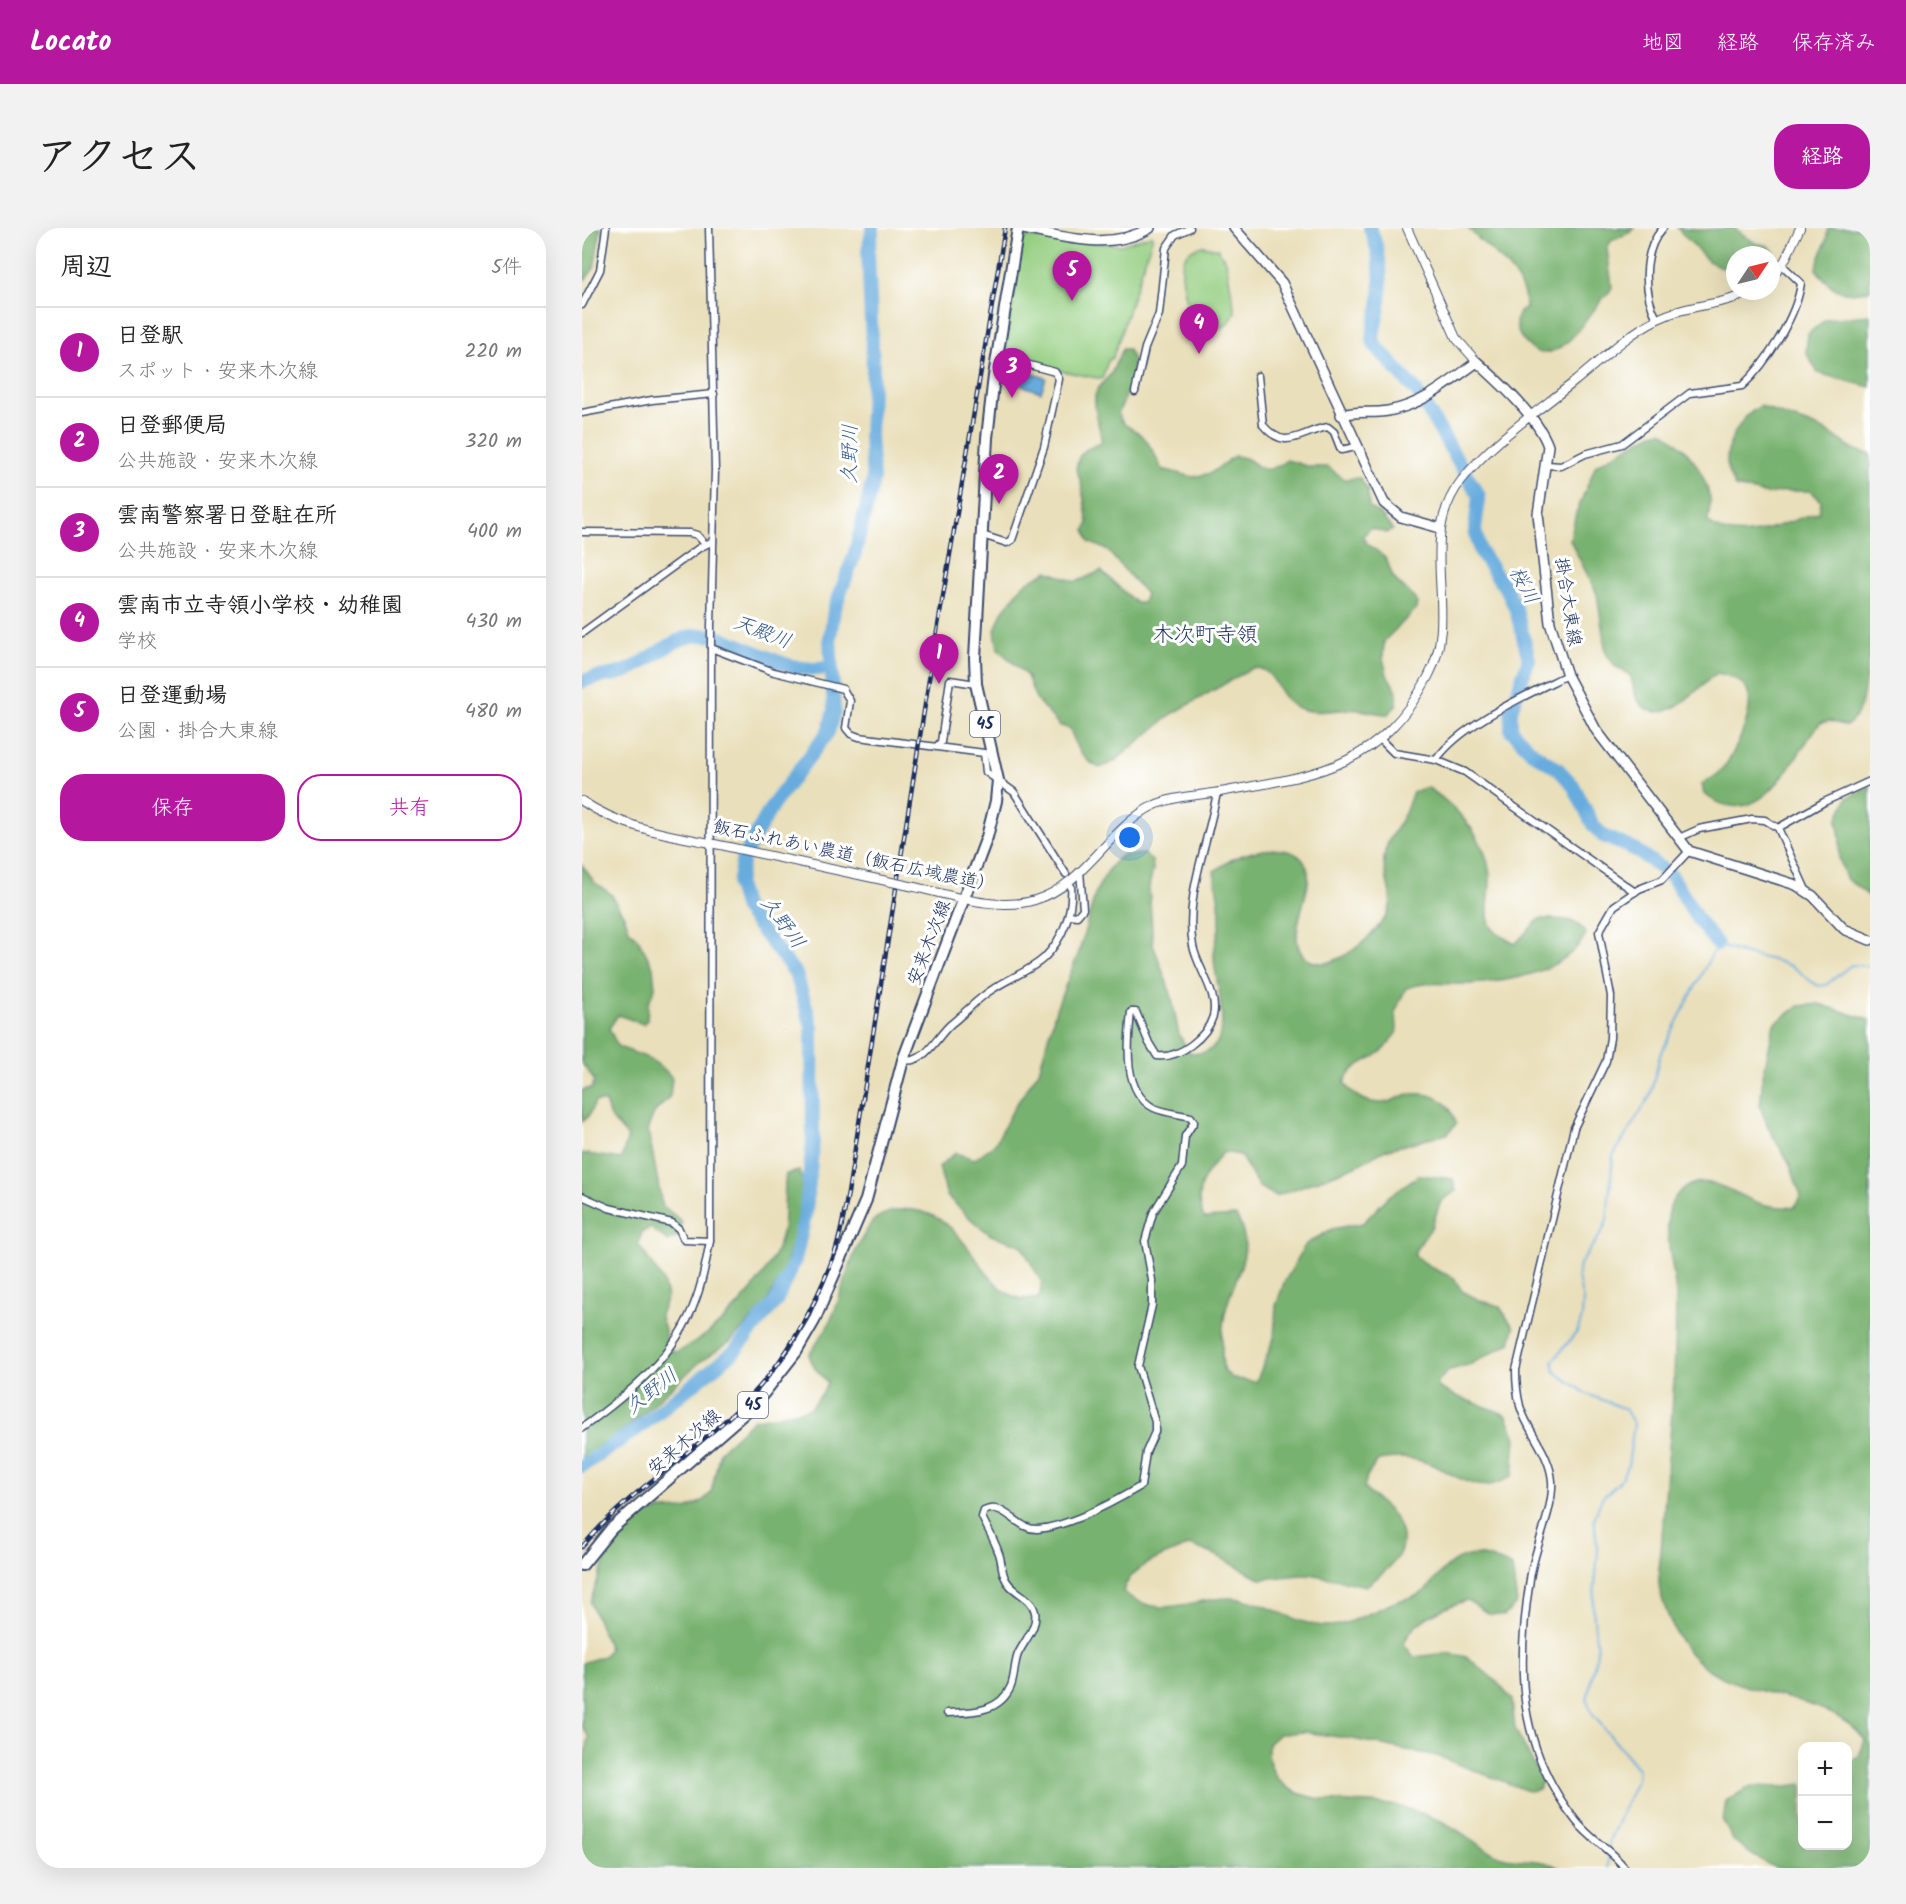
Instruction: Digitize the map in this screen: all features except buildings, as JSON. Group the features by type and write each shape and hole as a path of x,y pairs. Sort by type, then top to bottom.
{"main road":[{"path":"1018,228 1107,242 1130,238 1150,228"},
{"name":"安来木次線","path":"582,1565 611,1529 756,1403 796,1352 829,1291 866,1200 903,1060 987,837 996,801 998,780 976,684 975,658 994,376 1018,228"},
{"path":"1234,228 1282,283 1378,495 1389,508 1410,520 1440,528"},
{"path":"1341,415 1361,410 1385,411 1423,400 1477,362"},
{"name":"掛合大東線","path":"1477,362 1529,418 1547,442 1547,465 1541,479 1538,507 1550,624 1567,675 1604,742 1689,851"},
{"path":"1689,851 1706,858 1749,868 1806,890 1844,929 1870,940"}],"street":[{"path":"582,305 600,270 606,228"},
{"path":"582,1428 621,1399 649,1374 666,1353 686,1323 696,1299 710,1241 711,626 714,394 709,228"},
{"path":"1135,392 1145,348 1159,314 1166,248 1175,235 1190,228"},
{"path":"1407,228 1456,338 1477,362"},
{"path":"1658,319 1649,299 1648,259 1657,235 1663,228"},
{"path":"1780,267 1800,228"},
{"path":"1547,465 1561,466 1585,454 1622,444 1690,393 1742,386 1763,362 1794,307 1801,283 1782,265"},
{"name":"飯石ふれあい農道（飯石広域農道）","path":"582,801 601,814 633,827 965,898 1009,904 1035,900 1058,890 1147,809 1171,799 1327,771 1353,758 1380,739 1420,689 1438,652 1441,626 1437,561 1440,528 1452,494 1461,480 1529,418 1629,337 1658,319 1678,311 1730,300"},
{"path":"982,535 1007,543 1012,540 1044,447 1059,379 1055,372 1015,361 1004,375 994,376"},
{"path":"1258,376 1263,425 1274,436 1289,440 1328,427 1332,429 1341,450 1356,447"},
{"path":"582,413 652,400 714,394"},
{"path":"582,532 690,532 697,535 705,544"},
{"path":"582,633 705,544 713,541"},
{"path":"711,644 774,672 843,689 850,701 846,728 851,734 920,746 938,745 984,753 986,772 1014,792 1066,874"},
{"path":"1436,760 1442,751 1508,705 1567,675"},
{"path":"938,745 941,742 950,680 976,684"},
{"path":"1380,739 1394,753 1436,760 1465,772 1635,892"},
{"path":"1778,828 1824,802 1870,782"},
{"path":"947,1713 976,1712 994,1706 1005,1696 1011,1687 1018,1655 1036,1619 1034,1609 1026,1598 1012,1588 1004,1578 998,1550 982,1518 984,1510 999,1509 1023,1526 1035,1529 1070,1521 1141,1486 1146,1452 1155,1432 1155,1422 1138,1366 1152,1305 1152,1280 1145,1241 1153,1213 1182,1166 1185,1136 1194,1122 1191,1117 1153,1107 1135,1090 1130,1072 1130,1019 1131,1012 1136,1012 1157,1056 1164,1057 1179,1053 1199,1038 1210,1024 1213,1005 1193,944 1193,910 1196,885 1217,792"},
{"path":"1679,838 1699,829 1752,819 1765,820 1778,828 1806,890"},
{"path":"1625,1868 1616,1856 1577,1823 1558,1797 1536,1748 1524,1706 1521,1660 1528,1589 1537,1543 1551,1494 1552,1479 1545,1457 1520,1405 1516,1370 1574,1128 1606,1061 1610,1038 1611,996 1599,932 1614,906 1635,892 1657,883 1689,851"},
{"path":"1069,915 1077,916 1083,909 1080,872"},
{"path":"903,1060 912,1062 919,1059 984,995 1046,957 1067,924 1071,886"},
{"path":"582,1196 609,1208 672,1223 679,1229 684,1240 710,1241"}],"green space":[{"path":"582,228 601,228 594,268 586,279 582,279"},
{"path":"1468,228 1634,228 1631,232 1611,241 1607,249 1612,287 1610,291 1572,337 1553,351 1543,353 1530,348 1519,335 1516,320 1519,313 1526,308 1520,284 1505,264"},
{"path":"1677,228 1700,230 1734,228 1755,243 1769,246 1726,246 1726,269 1708,261"},
{"path":"1828,228 1870,228 1870,290 1852,293 1839,290 1827,283 1816,269"},
{"path":"1153,236 1113,357 1108,361 1102,379 1035,366 1005,355 1020,242 1028,237 1121,245"},
{"path":"1203,246 1218,249 1226,261 1235,312 1224,327 1212,331 1200,328 1193,321 1188,309 1182,278 1184,258 1194,249"},
{"path":"1870,315 1870,387 1818,373 1806,352 1808,334 1826,319"},
{"path":"1122,349 1128,349 1132,357 1133,373 1118,414 1123,423 1142,435 1162,469 1193,477 1211,473 1234,456 1250,460 1263,469 1269,469 1287,460 1310,467 1328,467 1344,479 1360,478 1368,491 1369,507 1381,515 1393,530 1386,533 1371,528 1363,536 1369,545 1385,558 1394,578 1417,602 1416,609 1384,641 1383,658 1387,675 1397,691 1396,706 1388,714 1352,709 1313,711 1298,708 1285,698 1267,672 1252,668 1172,714 1115,761 1100,768 1085,757 1070,729 1059,725 1036,699 1027,676 998,649 995,630 1002,612 1024,584 1047,571 1076,582 1101,571 1136,603 1143,603 1146,594 1107,550 1089,542 1085,530 1088,524 1081,482 1076,469 1079,457 1085,450 1102,442 1095,408 1095,396 1098,388 1111,374"},
{"path":"1761,406 1820,428 1853,448 1870,453 1870,654 1862,702 1853,719 1846,726 1830,721 1820,723 1786,773 1758,800 1742,806 1724,805 1704,794 1702,784 1721,771 1738,743 1749,707 1746,688 1737,680 1717,673 1680,704 1669,710 1659,712 1649,710 1639,702 1630,675 1615,666 1606,653 1597,594 1570,540 1576,513 1596,465 1653,433 1662,431 1679,444 1699,469 1710,499 1708,522 1720,530 1748,533 1819,512 1821,501 1811,491 1785,491 1768,494 1735,487 1729,472 1728,451 1740,424"},
{"path":"1870,786 1870,897 1846,878 1839,858 1840,837 1837,820 1847,798"},
{"path":"1427,787 1461,816 1479,841 1489,868 1488,915 1494,931 1515,944 1539,919 1559,919 1571,921 1586,934 1565,958 1536,972 1502,981 1461,984 1430,983 1406,988 1396,1010 1397,1033 1381,1052 1351,1072 1344,1083 1357,1096 1375,1103 1388,1102 1408,1094 1427,1095 1441,1100 1454,1116 1456,1124 1447,1134 1385,1150 1356,1166 1276,1196 1259,1187 1240,1155 1224,1152 1211,1166 1202,1182 1200,1208 1204,1218 1236,1216 1242,1228 1245,1250 1224,1321 1223,1369 1232,1378 1256,1382 1274,1338 1276,1306 1284,1283 1306,1244 1332,1229 1363,1223 1389,1196 1419,1175 1453,1179 1456,1191 1441,1201 1431,1228 1415,1251 1415,1257 1453,1277 1462,1291 1481,1301 1499,1306 1514,1328 1510,1343 1471,1364 1450,1370 1438,1381 1438,1387 1507,1416 1516,1438 1513,1475 1498,1483 1473,1484 1426,1462 1404,1458 1378,1460 1367,1476 1364,1488 1395,1518 1402,1540 1397,1558 1366,1586 1311,1574 1260,1579 1216,1555 1190,1545 1141,1567 1127,1582 1123,1592 1137,1601 1162,1607 1213,1599 1241,1599 1304,1622 1329,1626 1345,1623 1420,1594 1448,1566 1465,1557 1474,1555 1492,1558 1512,1567 1517,1603 1504,1616 1489,1614 1467,1600 1439,1611 1421,1622 1414,1628 1404,1644 1414,1657 1447,1653 1467,1657 1497,1682 1512,1700 1515,1729 1542,1780 1539,1789 1528,1791 1437,1756 1353,1739 1304,1732 1279,1734 1268,1744 1271,1766 1280,1781 1294,1791 1332,1801 1373,1803 1409,1809 1447,1824 1502,1857 1545,1862 1559,1868 582,1868 582,1770 589,1737 582,1726 582,1663 604,1656 609,1649 590,1602 612,1541 637,1518 660,1510 686,1509 701,1502 711,1493 720,1451 753,1420 809,1409 824,1391 827,1382 814,1367 809,1355 829,1324 858,1246 871,1223 878,1217 903,1210 913,1210 934,1216 951,1228 1004,1291 1020,1298 1039,1298 1042,1283 1021,1245 991,1235 973,1221 947,1196 939,1167 955,1153 975,1159 995,1144 1014,1108 1039,1071 1056,1009 1079,952 1096,891 1110,867 1122,855 1144,854 1152,861 1153,869 1149,887 1153,944 1171,994 1179,1035 1190,1053 1206,1052 1216,1044 1221,1033 1222,1018 1214,959 1220,916 1214,871 1233,859 1252,852 1276,849 1297,855 1304,862 1308,872 1306,893 1297,930 1300,951 1313,962 1333,961 1362,943 1385,918 1389,910 1390,896 1384,866 1385,851 1413,792"},
{"path":"582,865 594,882 611,894 629,930 638,939 653,967 655,988 648,1003 647,1020 643,1024 618,1015 609,1028 618,1047 654,1062 672,1078 670,1096 654,1113 648,1128 662,1205 682,1222 677,1237 668,1241 651,1228 642,1232 638,1244 663,1281 667,1297 660,1315 665,1330 665,1343 675,1353 708,1333 755,1286 767,1268 782,1233 786,1174 799,1171 803,1181 799,1222 785,1269 764,1307 730,1342 702,1360 636,1420 591,1457 582,1461 582,1153 621,1159 628,1137 610,1117 605,1102 595,1102 589,1115 582,1122 582,1090 592,1088 594,1080 582,1063"},
{"path":"1819,1004 1870,1020 1870,1868 1775,1868 1752,1855 1733,1840 1723,1821 1726,1801 1751,1786 1781,1787 1798,1785 1798,1850 1852,1850 1852,1762 1859,1756 1865,1740 1846,1722 1824,1710 1724,1678 1702,1665 1684,1646 1672,1625 1660,1590 1659,1579 1675,1341 1676,1298 1668,1217 1676,1196 1686,1187 1696,1183 1718,1185 1762,1204 1794,1208 1801,1196 1789,1163 1770,1131 1760,1107 1763,1076 1774,1024 1799,1006"}],"water":[{"path":"1020,369 1046,378 1041,392 1015,383"}],"waterway":[{"name":"久野川","path":"582,1466 637,1429 734,1352 776,1301 795,1260 806,1211 813,1140 812,1027 796,974 745,909 738,885 743,858 772,806 828,732 834,711 830,638 834,610 855,553 873,480 870,435 873,368 868,251 873,228"},
{"name":"桜川","path":"1370,228 1377,247 1381,277 1379,307 1373,335 1374,344 1417,392 1479,496 1475,530 1480,551 1508,592 1516,610 1529,659 1511,710 1511,730 1532,752 1558,769 1573,785 1593,825 1603,836 1634,849 1672,876 1698,920 1717,944"},
{"name":"天殿川","path":"582,682 626,671 669,645 692,636 704,635 731,642 786,665 816,669 831,667"},
{"path":"1608,1868 1609,1841 1637,1779 1638,1769 1593,1715 1587,1700 1597,1652 1593,1608 1598,1552 1594,1519 1602,1498 1619,1482 1628,1466 1634,1424 1625,1409 1587,1394 1555,1372 1553,1361 1577,1332 1582,1318 1583,1300 1578,1278 1580,1264 1602,1232 1607,1220 1613,1156 1650,1096 1660,1055 1717,944 1734,951 1788,965 1819,986 1826,985 1851,965 1870,966"}],"railway":[{"path":"582,1547 620,1508 725,1421 760,1387 786,1352 808,1314 836,1247 848,1193 930,673 1005,228"}],"place":[{"name":"日登運動場","path":"1072,301"},
{"name":"雲南市立寺領小学校・幼稚園","path":"1199,354"},
{"name":"雲南警察署日登駐在所","path":"1012,398"},
{"name":"日登郵便局","path":"999,504"},
{"name":"日登駅","path":"939,684"}],"district":[{"name":"木次町寺領","path":"1205,635"}]}
